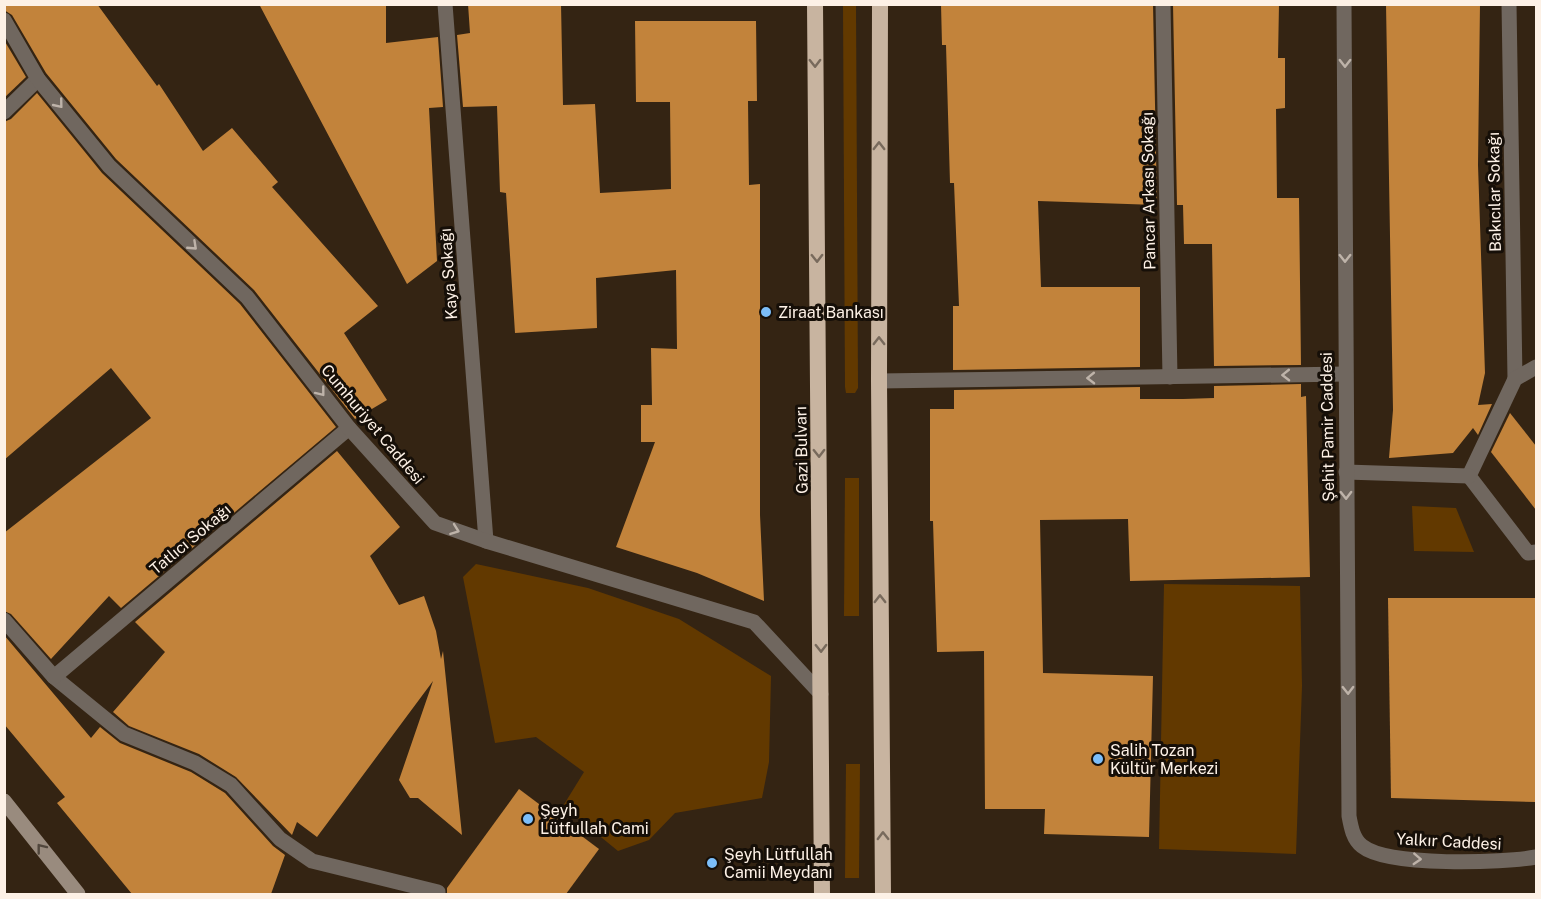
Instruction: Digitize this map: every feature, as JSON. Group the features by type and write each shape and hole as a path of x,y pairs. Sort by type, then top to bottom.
{"highway":[{"name":"Gazi Bulvarı","path":"815,4 822,894"},
{"path":"880,4 879,381 883,894"}],"main road":[{"path":"4,801 78,894"}],"street":[{"name":"Kaya Sokağı","path":"445,4 486,541"},
{"name":"Pancar Arkası Sokağı","path":"1163,4 1170,377"},
{"name":"Şehit Pamir Caddesi","path":"1344,4 1350,816 1352,832 1361,846"},
{"name":"Bakıcılar Sokağı","path":"1509,4 1515,379"},
{"name":"Cumhuriyet Caddesi","path":"4,20 39,79 109,166 247,297 349,428 435,523 486,541 754,622 821,694"},
{"path":"4,112 39,79"},
{"path":"1469,476 1515,379 1536,367"},
{"path":"879,381 1345,374"},
{"name":"Tatlıcı Sokağı","path":"54,677 349,428"},
{"path":"1346,471 1469,476"},
{"path":"1469,476 1528,553 1536,552"},
{"path":"4,620 54,677 124,734 195,763 231,785 280,839 312,861 438,892"},
{"name":"Yalkır Caddesi","path":"1361,846 1382,855 1413,859 1510,861 1536,857"}],"shaded area":[{"path":"843,5 856,5 858,388 855,393 846,393 845,387"},
{"path":"845,478 859,478 859,616 844,616"},
{"path":"1412,506 1456,508 1474,552 1414,551"},
{"path":"476,564 588,588 679,619 771,676 769,762 762,798 675,813 649,840 618,851 563,806 584,772 536,737 495,743 463,577"},
{"path":"1164,584 1300,586 1302,686 1296,854 1159,849"},
{"path":"846,764 860,764 859,878 845,878"}],"building":[{"path":"4,4 97,4 157,86 159,84 203,151 232,128 278,182 272,187 378,306 344,333 387,400 355,419 254,290 116,159 46,73 12,15 4,10"},
{"path":"259,4 386,4 386,43 438,37 443,107 429,108 437,261 407,284"},
{"path":"468,4 561,4 563,105 595,104 600,193 671,189 670,102 636,102 635,21 756,21 757,101 748,101 749,185 760,184 760,515 764,601 697,573 616,547 655,442 641,442 641,405 652,405 651,348 677,349 676,270 596,278 597,328 515,333 506,193 500,192 497,106 463,107 457,35 470,33"},
{"path":"941,4 1153,4 1157,205 1038,201 1041,287 1140,287 1140,367 953,370 953,306 959,306 954,183 950,183 946,45 942,45"},
{"path":"1173,4 1279,4 1278,58 1285,58 1285,108 1276,109 1277,198 1299,198 1301,365 1214,366 1212,244 1184,244 1183,205 1177,205"},
{"path":"1386,4 1480,4 1478,165 1485,373 1478,405 1492,404 1478,435 1473,428 1453,453 1389,458 1393,410"},
{"path":"4,40 26,77 4,98"},
{"path":"37,93 102,173 240,304 336,427 121,608 109,596 51,659 11,614 4,611 4,533 151,418 111,368 4,460 4,122 11,119"},
{"path":"1301,384 1301,397 1306,396 1310,577 1130,581 1128,519 1040,520 1043,673 1153,676 1149,837 1044,834 1045,809 985,809 984,651 937,652 933,521 930,521 930,409 954,409 954,390 1140,387 1140,399 1183,399 1214,398 1214,386"},
{"path":"1510,413 1536,446 1536,510 1491,452"},
{"path":"337,451 400,527 370,556 399,605 424,596 436,631 441,659 443,651 462,835 418,798 410,798 399,780 433,681 317,837 297,822 292,835 236,777 199,754 129,726 113,712 165,652 135,622"},
{"path":"1388,598 1536,598 1536,802 1391,798"},
{"path":"4,635 91,738 100,727 120,743 191,772 225,793 273,846 285,855 271,894 132,894 57,803 65,797 4,724"},
{"name":"Şeyh Lütfullah Cami","path":"519,789 599,849 566,894 447,894 447,888"}],"place":[{"name":"Ziraat Bankası","path":"766,312"},
{"name":"Salih Tozan Kültür Merkezi","path":"1098,759"},
{"name":"Şeyh Lütfullah Cami","path":"528,819"},
{"name":"Şeyh Lütfullah Camii Meydanı","path":"712,863"}]}
